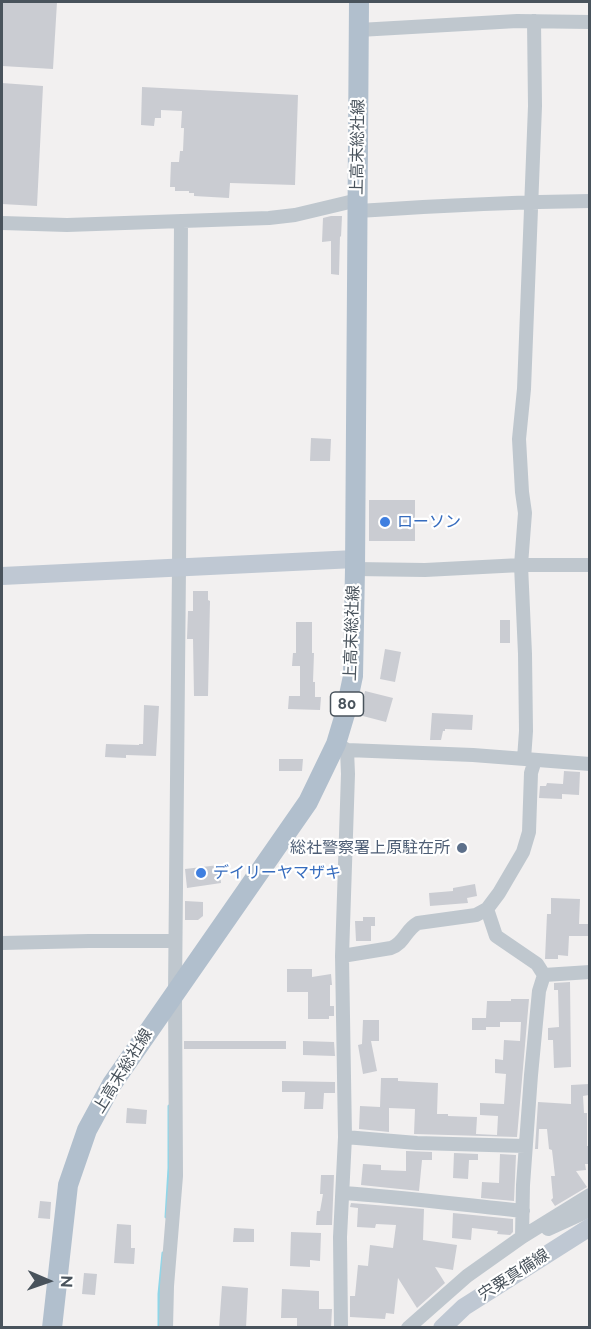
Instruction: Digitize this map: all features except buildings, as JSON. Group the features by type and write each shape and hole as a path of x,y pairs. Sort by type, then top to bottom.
{"main road":[{"name":"上高末総社線","path":"52,1328 68,1185 87,1130 112,1084 308,802 342,747 353,676 359,2"}],"street":[{"path":"359,30 534,21 590,22"},
{"path":"342,956 398,945 411,927 418,923 476,915 488,909 523,852 529,832 531,773 526,731 521,565 525,513 519,439 524,378 535,106 534,21"},
{"path":"2,223 67,225 269,218 357,205 531,204 590,201"},
{"path":"166,1328 176,1176 175,941 180,220"},
{"path":"2,576 179,567 355,564 425,570 521,565 590,565"},
{"path":"341,1328 340,1237 345,1137 342,747 590,764"},
{"path":"488,909 496,936 537,964 544,975 539,991 525,1146 522,1237"},
{"path":"2,943 175,941"},
{"path":"544,975 590,972"},
{"path":"345,1137 417,1143 525,1146"},
{"path":"343,1193 523,1211"},
{"path":"408,1328 467,1276 522,1237 590,1195"},
{"path":"522,1237 536,1234 590,1210"},
{"name":"宍粟真備線","path":"442,1328 464,1307 590,1227"}],"waterway":[{"path":"166,1217 169,1106"},
{"path":"159,1328 159,1294 163,1253"}],"place":[{"name":"ローソン","path":"385,522"},
{"name":"総社警察署上原駐在所","path":"462,848"},
{"name":"デイリーヤマザキ","path":"201,873"}]}
